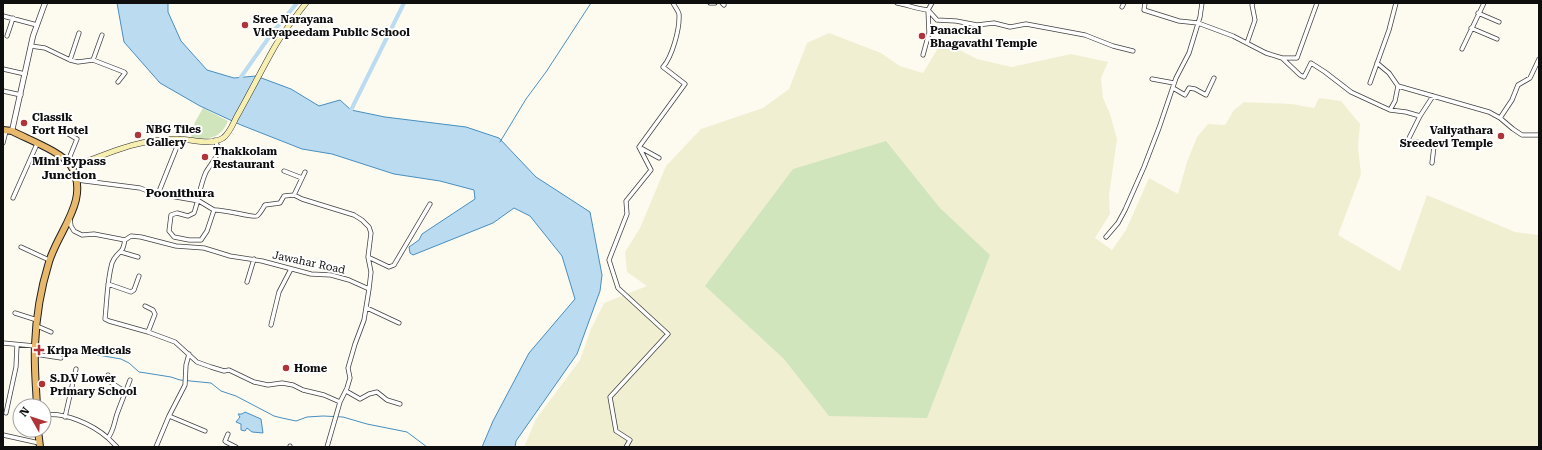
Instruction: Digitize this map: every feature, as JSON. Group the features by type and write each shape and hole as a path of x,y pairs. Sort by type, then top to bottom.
{"highway":[{"path":"7,131 38,144 68,161 72,167 78,185 76,201 70,217 49,260 44,278 35,346 37,398"}],"main road":[{"path":"72,167 102,155 152,140 180,139 209,142 223,138 229,130 274,48 306,3"}],"street":[{"path":"3,143 21,94 31,46 45,3"},
{"path":"640,147 685,84 663,67 671,54 678,24 679,13 673,3"},
{"path":"710,3 715,3"},
{"path":"897,3 928,10 937,20 956,21 977,25 994,23 1010,27 1026,24 1085,35 1113,46 1133,51"},
{"path":"923,54 930,33 928,10 932,3"},
{"path":"1145,3 1144,10 1178,20 1198,23 1233,36 1282,58 1297,58 1317,3"},
{"path":"1106,237 1118,223 1125,210 1159,128 1173,85 1189,53 1200,17 1202,3"},
{"path":"1247,43 1255,20 1252,5 1253,3"},
{"path":"1370,83 1389,30 1396,3"},
{"path":"1462,49 1484,3"},
{"path":"1478,13 1499,22"},
{"path":"3,16 37,25"},
{"path":"8,36 13,18"},
{"path":"1471,28 1497,39"},
{"path":"70,60 79,33"},
{"path":"94,60 102,35"},
{"path":"31,46 45,48 70,60 78,62 94,60 125,72 118,82"},
{"path":"1282,58 1304,77 1311,63 1351,92 1390,110 1420,116"},
{"path":"1500,118 1512,100 1518,85 1530,78 1539,58"},
{"path":"1377,63 1389,73 1398,86 1488,112 1500,118 1522,135 1539,135"},
{"path":"3,69 25,74"},
{"path":"1152,79 1173,85 1185,95 1189,88 1195,89 1206,95 1214,78"},
{"path":"1390,110 1395,101 1398,86"},
{"path":"3,91 21,94"},
{"path":"1432,163 1434,146 1408,140 1420,116 1433,96"},
{"path":"65,132 77,138 68,161"},
{"path":"158,194 180,139"},
{"path":"214,210 207,231 201,240 189,240 174,237 169,231 171,215 177,213 188,216 194,213 199,201 204,178 219,150 215,140"},
{"path":"13,198 38,144"},
{"path":"640,147 659,158"},
{"path":"626,447 630,440 616,431 610,397 668,334 618,288 609,260 627,214 626,201 650,170 640,147"},
{"path":"284,171 302,178"},
{"path":"294,195 305,172"},
{"path":"77,180 140,188 158,194 199,201 214,210 234,212 253,217 257,216 265,205 280,202 284,196 294,195 302,199 350,213 359,217 369,227 371,233 368,257 370,272 367,308 364,320 354,344 348,368 350,378 346,391 340,402 327,447"},
{"path":"368,257 389,267 394,265 430,204"},
{"name":"Jawahar Road","path":"70,217 71,226 74,232 82,235 94,234 125,240 131,236 141,237 176,246 204,248 230,256 254,259 311,274 331,274 369,289"},
{"path":"125,240 121,252 116,254 112,262 108,284 105,319 148,332 174,342 189,354 196,362 224,371 229,370 254,382 268,385 282,383 293,385 303,390 324,395 340,402"},
{"path":"21,247 49,260"},
{"path":"121,252 138,257"},
{"path":"247,282 254,259"},
{"path":"270,324 279,292 291,269"},
{"path":"108,284 131,292 134,290 139,276"},
{"path":"145,306 153,310 155,314 148,332"},
{"path":"367,308 399,323"},
{"path":"15,313 37,323 51,332"},
{"path":"3,343 35,346"},
{"path":"6,413 16,367 17,345"},
{"path":"35,354 61,358"},
{"path":"156,447 169,416 185,385 186,365 189,354"},
{"path":"65,417 76,369"},
{"path":"108,375 107,380 110,383 126,392"},
{"path":"108,438 112,433 130,380"},
{"path":"346,391 360,399 376,392 388,400 400,404"},
{"path":"52,414 65,417 94,429 108,438 117,447"},
{"path":"169,416 205,431"},
{"path":"228,434 225,441 236,447"},
{"path":"3,435 40,445"}],"shaded area":[{"path":"829,33 881,53 900,66 923,73 941,43 948,44 977,59 1012,67 1071,54 1108,62 1101,78 1103,98 1110,114 1117,139 1109,196 1110,214 1095,238 1112,250 1126,230 1149,178 1178,194 1187,162 1197,137 1208,124 1225,125 1234,110 1244,102 1292,104 1314,108 1319,98 1341,101 1360,124 1358,147 1361,174 1338,235 1400,271 1427,195 1515,232 1539,235 1539,447 524,447 536,419 580,360 591,329 604,303 647,286 627,272 625,252 640,228 666,166 701,129 763,108 789,89 807,43"}],"green space":[{"path":"203,108 228,121 222,131 214,137 203,139 191,137 195,122"},
{"path":"886,141 940,208 990,255 927,418 829,416 784,359 705,286 793,169"}],"water":[{"path":"117,3 168,3 168,12 181,41 207,70 234,78 256,76 291,89 319,106 340,100 351,110 385,117 466,127 499,138 536,177 590,212 602,275 600,291 577,354 516,441 515,447 482,447 493,421 529,353 575,299 562,256 530,216 514,208 493,223 413,255 410,253 409,247 419,240 422,234 475,199 474,190 440,181 394,174 332,154 302,149 241,125 200,106 160,83 124,42"},
{"path":"245,412 261,419 263,433 252,432 247,428 245,431 241,430 241,424 236,422 240,417 238,414"}],"waterway":[{"path":"241,77 272,33 297,3"},
{"path":"351,110 404,3"},
{"path":"500,142 526,99 546,72 591,3"},
{"path":"92,354 121,359 129,363 139,372 171,377 180,380 211,383 221,391 236,396 274,416 296,421 307,417 343,417 367,424 407,432 427,447"}],"place":[{"name":"Sree Narayana Vidyapeedam Public School","path":"245,25"},
{"name":"Panackal Bhagavathi Temple","path":"922,36"},
{"name":"Classik Fort Hotel","path":"24,123"},
{"name":"NBG Tiles Gallery","path":"138,135"},
{"name":"Valiyathara Sreedevi Temple","path":"1501,136"},
{"name":"Thakkolam Restaurant","path":"205,157"},
{"name":"Kripa Medicals","path":"39,350"},
{"name":"Home","path":"286,368"},
{"name":"S.D.V Lower Primary School","path":"42,384"}],"district":[{"name":"Mini Bypass Junction","path":"69,168"},
{"name":"Poonithura","path":"180,193"}]}
